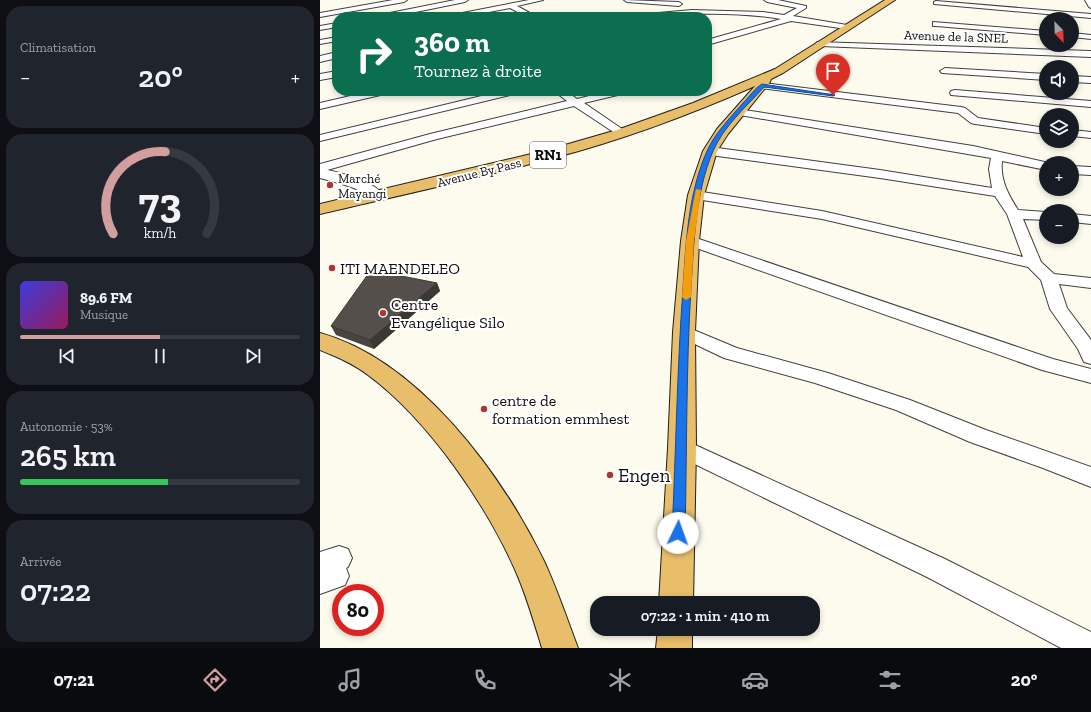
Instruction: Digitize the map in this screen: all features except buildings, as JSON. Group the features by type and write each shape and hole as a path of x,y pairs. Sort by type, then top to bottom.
{"highway":[{"name":"RN1","path":"766,81 820,44 890,0"},
{"name":"Avenue By Pass","path":"320,209 548,155 622,133 766,81"},
{"path":"676,596 682,448 684,332 690,241 696,195 710,151 735,115 766,81"},
{"path":"698,106 735,115"},
{"path":"320,341 341,350 383,374 437,426 471,467 502,515 532,572 560,648"},
{"path":"674,648 675,636"}],"street":[{"path":"337,12 405,0"},
{"path":"405,12 465,0"},
{"path":"479,12 540,0"},
{"path":"627,0 679,4"},
{"path":"712,41 789,18 804,7 767,0"},
{"path":"1088,0 1091,6"},
{"path":"936,3 1091,16"},
{"path":"511,6 523,12"},
{"path":"320,15 332,13"},
{"path":"712,13 763,14 847,27"},
{"path":"712,14 717,13"},
{"path":"936,24 1039,32"},
{"path":"320,28 332,26"},
{"path":"1079,36 1091,37"},
{"path":"320,42 332,40"},
{"name":"Avenue de la SNEL","path":"820,44 929,52 1091,54"},
{"path":"320,59 332,56"},
{"path":"973,150 973,130 961,110 953,86 942,68 1039,76"},
{"path":"1079,79 1091,80"},
{"path":"766,81 961,110"},
{"path":"953,86 1091,104"},
{"path":"320,106 363,96"},
{"path":"320,138 493,96"},
{"path":"567,96 622,133"},
{"path":"320,168 434,136 602,96"},
{"path":"735,115 973,150 1039,165"},
{"path":"973,130 1001,126 1039,130"},
{"path":"1079,134 1091,135"},
{"path":"710,151 1000,192"},
{"path":"997,156 995,169 1000,192 1014,214 1034,264 1049,278 1059,309 1087,348 1091,357"},
{"path":"1079,170 1091,171"},
{"path":"320,173 360,185 376,196"},
{"path":"696,195 822,216 1034,264"},
{"path":"1014,214 1039,216"},
{"path":"1079,219 1091,220"},
{"path":"690,241 1049,365 1091,376"},
{"path":"1049,278 1091,284"},
{"path":"684,332 731,353 821,378 903,405 978,436 1051,461 1091,477"},
{"path":"682,448 936,568 1091,648"}],"slow traffic":[{"path":"686,297 690,241 696,195 698,190"}],"place":[{"name":"Marché Mayangi","path":"330,185"},
{"name":"ITI MAENDELEO","path":"332,268"},
{"name":"Centre Evangélique Silo","path":"383,313"},
{"name":"centre de formation emmhest","path":"484,409"},
{"name":"Engen","path":"610,475"}],"route":[{"path":"678,533 682,448 684,332 690,241 696,195 708,162 710,151 733,118 762,86 833,95"}]}
